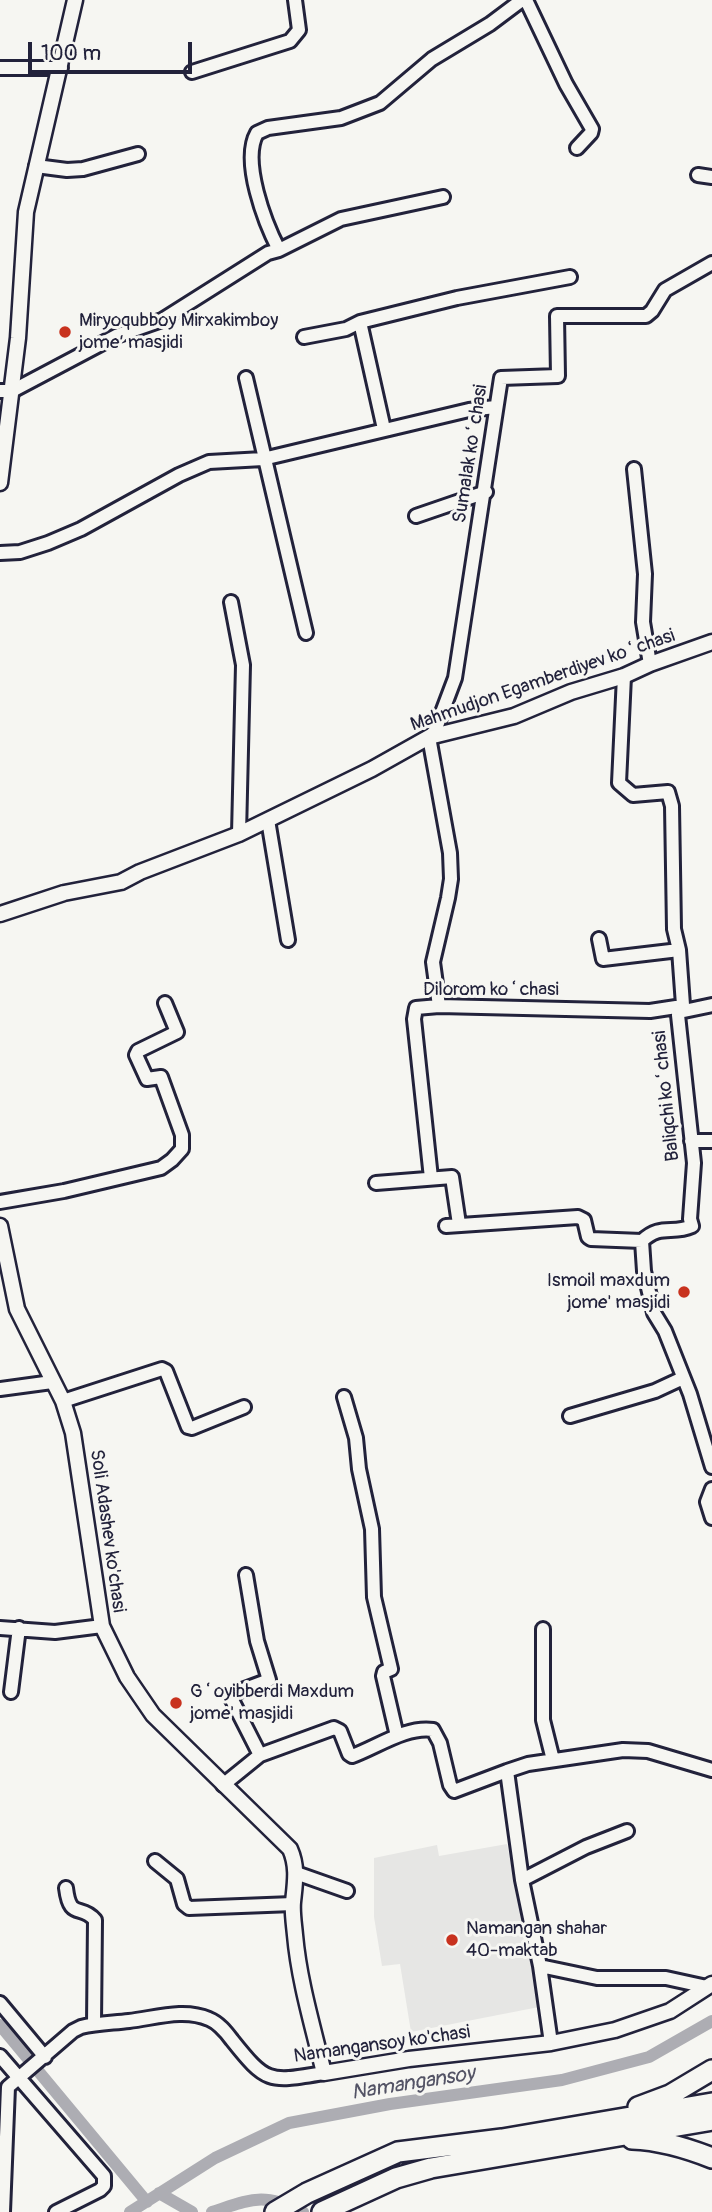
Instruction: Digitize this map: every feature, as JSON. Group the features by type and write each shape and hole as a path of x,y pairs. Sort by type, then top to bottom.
{"main road":[{"path":"595,2131 670,2095 712,2070"},
{"path":"329,2210 396,2178 431,2168 712,2103"},
{"path":"282,2208 307,2193 398,2152 502,2139 712,2120"},
{"path":"595,2131 696,2151 712,2158"}],"street":[{"path":"0,483 6,391 18,338 26,212 75,0"},
{"path":"192,72 290,41 299,30 295,0"},
{"path":"279,250 271,234 254,176 252,142 257,133 268,128 341,118 380,103 432,59 524,0 592,129 577,148"},
{"path":"0,68 61,68"},
{"path":"36,166 83,169 138,154"},
{"path":"698,175 712,177"},
{"path":"6,391 116,335 162,320 268,253 341,219 443,197"},
{"name":"Sumalak koʻchasi","path":"429,737 435,731 455,678 486,492 495,407 503,377 558,376 557,317 646,316 664,290 712,262"},
{"path":"304,337 346,329 360,322 457,298 570,277"},
{"path":"360,322 384,429"},
{"path":"246,378 306,633"},
{"path":"0,553 20,552 48,543 178,475 209,462 263,458 469,410 495,407"},
{"path":"634,469 645,574 643,622 650,664"},
{"path":"416,516 486,492"},
{"path":"231,603 243,665 239,834"},
{"name":"Mahmudjon Egamberdiyev koʻchasi","path":"0,914 64,893 121,882 239,834 429,737 514,716 571,692 624,676 712,642"},
{"name":"Baliqchi koʻchasi","path":"624,676 619,783 633,795 666,791 672,806 674,929 683,1005 678,1014 694,1163 690,1219 692,1226 657,1230 642,1241"},
{"path":"429,737 450,853 451,879 433,962 439,1006"},
{"path":"268,820 288,940"},
{"path":"599,939 603,959 678,950"},
{"path":"0,1202 64,1191 161,1168 179,1153 184,1142 161,1077 147,1079 136,1055 138,1051 177,1032 165,1003"},
{"name":"Dilorom koʻchasi","path":"431,1178 414,1012 418,1008 439,1006 650,1011 676,1007 679,1010 691,1010 712,1005"},
{"path":"691,1141 712,1141"},
{"path":"376,1183 452,1177 459,1224"},
{"path":"446,1226 578,1217 584,1220 588,1237 591,1239 642,1241 643,1271 654,1313 665,1331 683,1378 712,1466"},
{"name":"Soli Adashev ko'chasi","path":"0,1226 17,1309 63,1401 73,1433 102,1626 127,1677 153,1715 290,1849 296,1873 293,1904 295,1937 324,2073"},
{"path":"63,1401 162,1369 166,1371 188,1427 192,1428 244,1407"},
{"path":"570,1416 655,1391 683,1378"},
{"path":"0,1389 52,1382"},
{"path":"344,1397 356,1438 359,1469 372,1530 374,1598 391,1669 384,1672 383,1676 397,1736"},
{"path":"712,1489 707,1503 712,1518"},
{"path":"246,1575 257,1640 269,1680 234,1693 231,1698 260,1755"},
{"path":"0,1628 55,1632 102,1626"},
{"path":"11,1692 19,1628"},
{"path":"543,1629 543,1720 553,1760"},
{"path":"223,1786 260,1755 334,1728 340,1731 350,1756 397,1736 430,1729 436,1733 454,1791 528,1764 635,1750 648,1751 712,1770"},
{"path":"507,1771 522,1880 540,1966 551,2043"},
{"path":"522,1880 586,1847 627,1830"},
{"path":"155,1861 177,1879 184,1904 189,1908 293,1904"},
{"path":"296,1873 347,1891"},
{"path":"66,1888 70,1906 95,1920 94,2024"},
{"path":"540,1966 597,1978 666,1978 710,1986"},
{"name":"Namangansoy ko'chasi","path":"2,2212 3,2097 8,2087 73,2031 94,2024 162,2015 210,2019 222,2027 250,2063 269,2077 283,2079 409,2059 551,2043 615,2030 670,2011 710,1986"},
{"path":"0,2003 42,2059"},
{"path":"0,2056 104,2176 105,2181 100,2190 55,2212"}],"shaded area":[{"name":"Namangan shahar 40-maktab","path":"507,1844 539,2007 411,2032 400,1964 382,1966 374,1917 374,1858 437,1845 439,1856"}],"waterway":[{"name":"Namangansoy","path":"130,2212 215,2158 289,2123 390,2104 562,2080 649,2057 712,2021"},
{"path":"0,2025 147,2202"},
{"path":"159,2193 192,2212"},
{"path":"212,2212 258,2200 278,2202 303,2212"}],"place":[{"name":"Miryoqubboy Mirxakimboy jome’ masjidi","path":"65,332"},
{"name":"Ismoil maxdum jome' masjidi","path":"684,1292"},
{"name":"Gʻoyibberdi Maxdum jome' masjidi","path":"176,1703"},
{"name":"Namangan shahar 40-maktab","path":"452,1940"}]}
